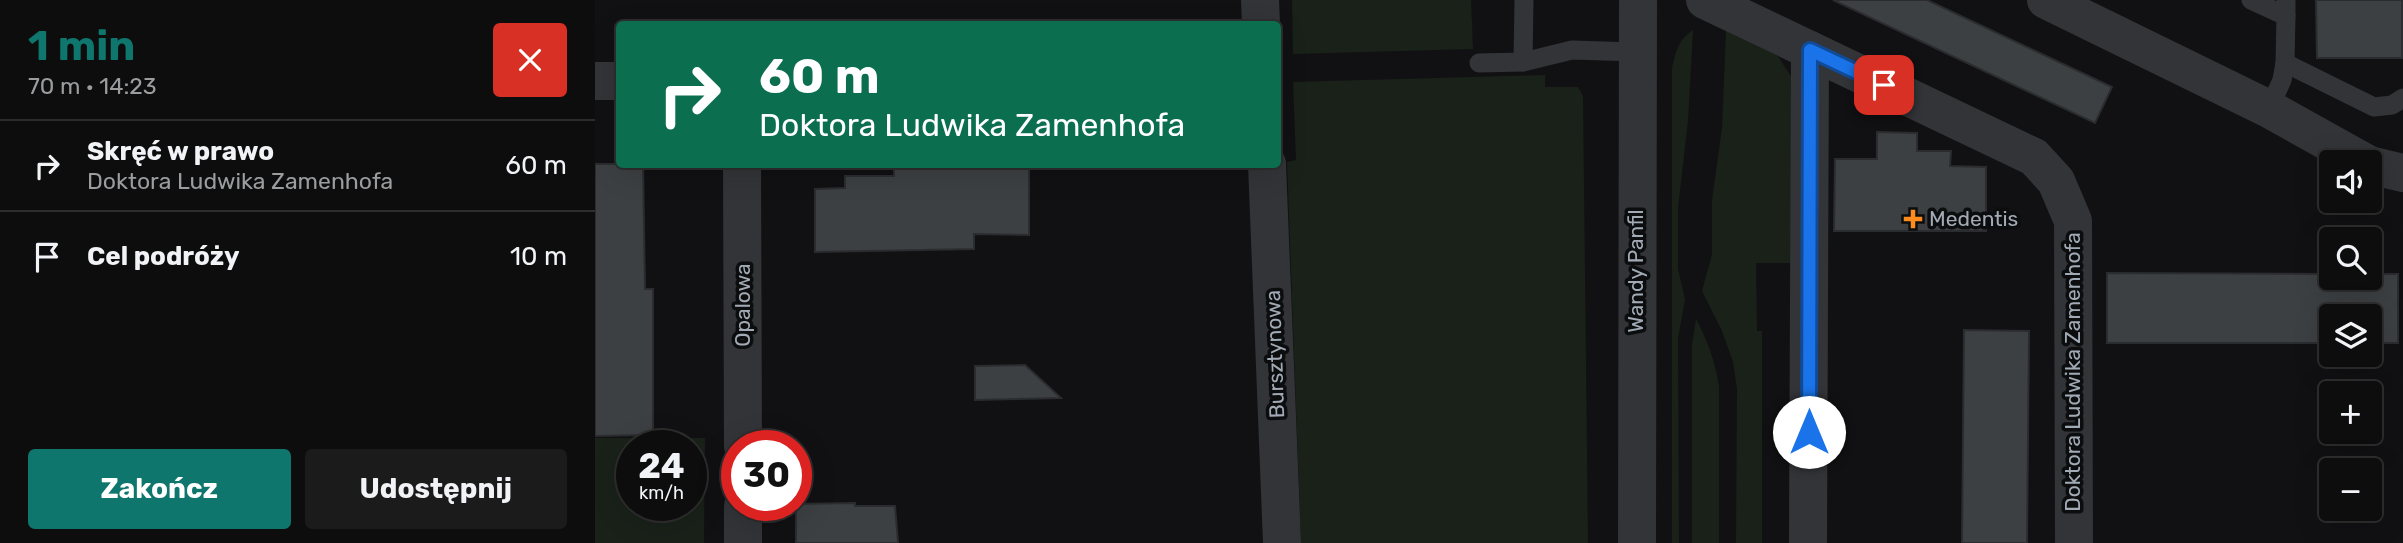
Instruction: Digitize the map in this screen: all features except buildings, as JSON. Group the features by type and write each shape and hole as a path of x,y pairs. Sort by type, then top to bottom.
{"street":[{"path":"1260,0 1261,21"},
{"name":"Wandy Panfil","path":"1637,543 1638,0"},
{"name":"Doktora Ludwika Zamenhofa","path":"1705,0 2034,157 2056,181 2073,221 2074,543"},
{"path":"2046,0 2269,109 2343,150"},
{"path":"1808,543 1810,50"},
{"path":"595,81 616,81"},
{"name":"Opalowa","path":"742,168 743,430"},
{"name":"Bursztynowa","path":"1267,168 1282,543"},
{"path":"2382,168 2403,173"},
{"path":"743,521 743,543"}],"lane":[{"path":"1523,62 1524,0"},
{"path":"2251,0 2286,8 2285,63 2282,80 2269,109"},
{"path":"1479,63 1523,62 1572,50 1636,52"},
{"path":"2285,63 2374,107 2392,105 2403,98"}],"shaded area":[{"path":"1292,0 1471,0 1473,49 1293,54"},
{"path":"1693,30 1688,121 1678,208 1678,269 1685,299 1678,339 1679,543 1672,543 1672,69 1678,47"},
{"path":"1726,30 1776,53 1792,78 1791,263 1756,263 1757,331 1762,331 1762,543 1736,543 1737,389 1733,362 1722,331 1702,291 1712,254 1712,200 1722,128"},
{"path":"1545,75 1545,87 1578,87 1583,96 1588,543 1301,543 1287,162 1296,160 1293,82"},
{"path":"1696,319 1711,352 1719,386 1719,543 1692,543 1692,345"},
{"path":"595,438 616,438 616,521 704,521 704,543 595,543"}],"place":[{"name":"Medentis","path":"1913,219"}],"route":[{"path":"1809,432 1810,50 1884,85"}]}
